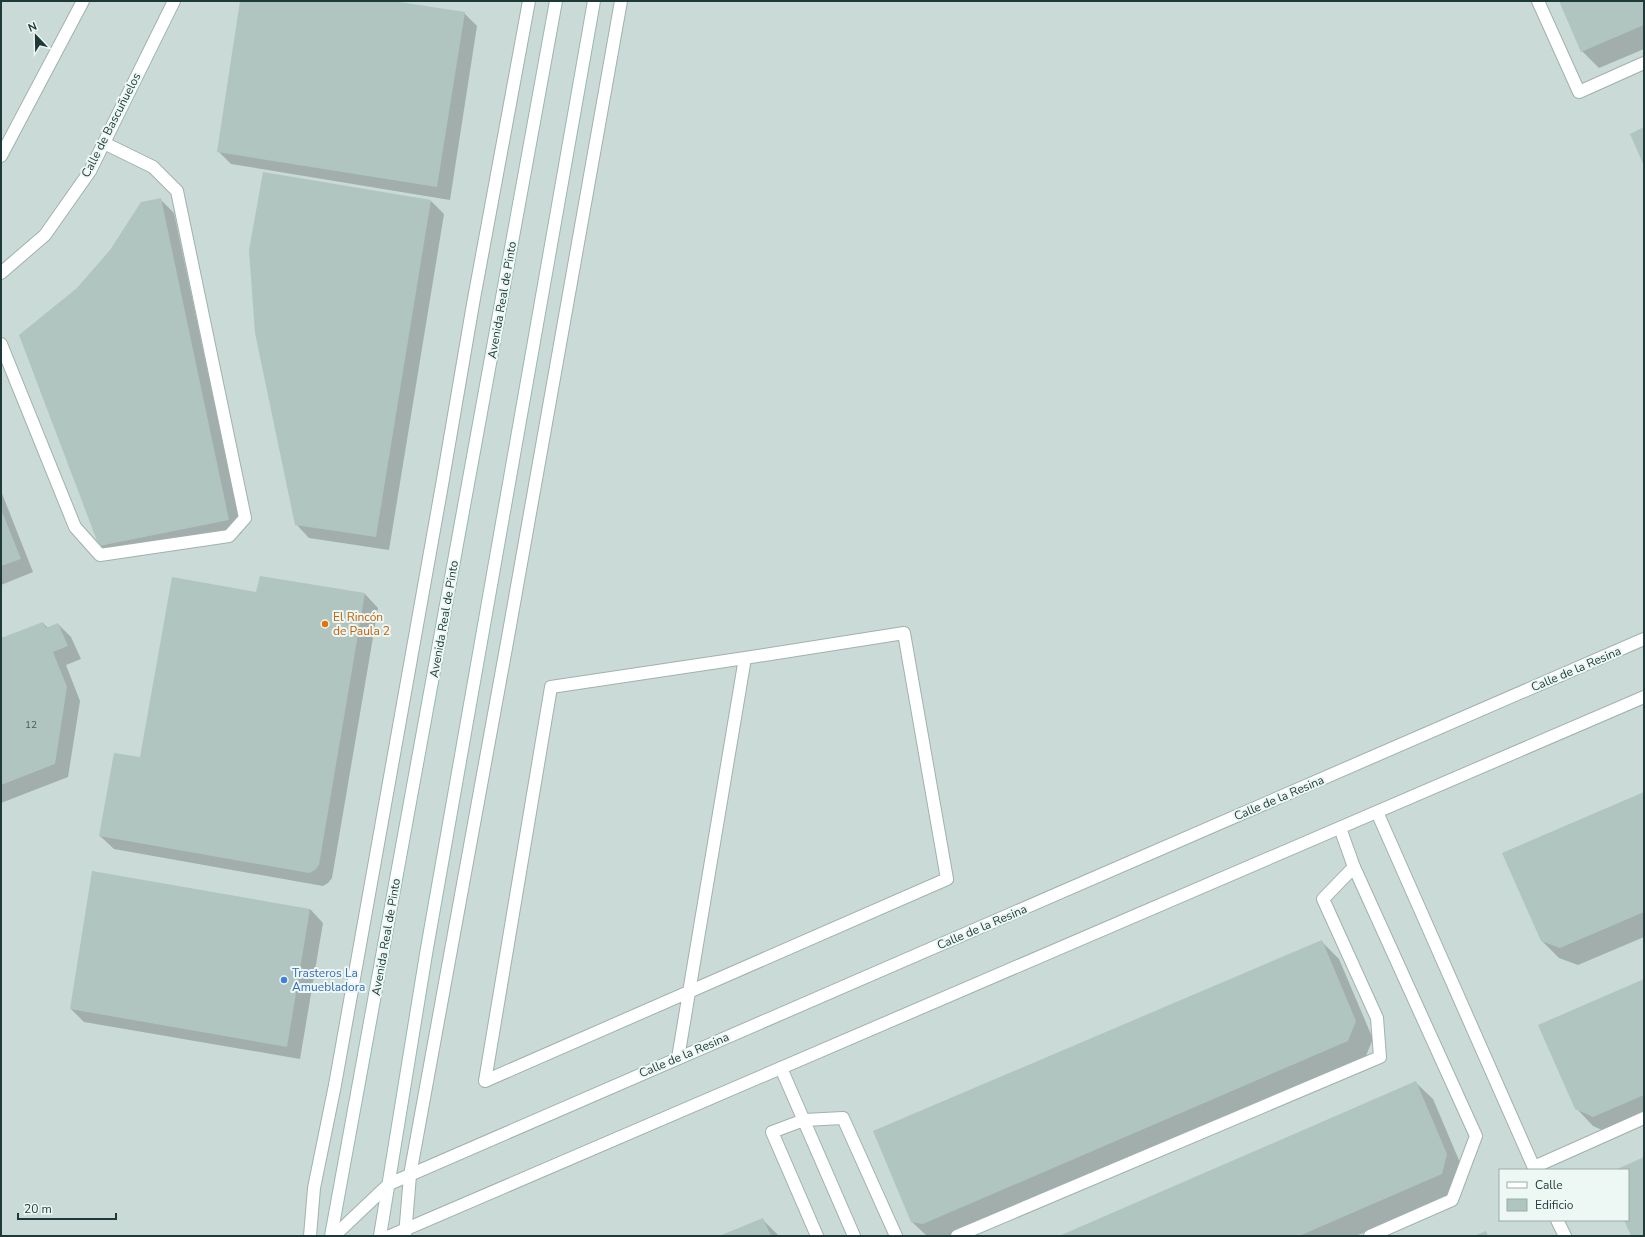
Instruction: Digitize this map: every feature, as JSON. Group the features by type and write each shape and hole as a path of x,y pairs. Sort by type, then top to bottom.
{"street":[{"path":"1,156 83,1"},
{"name":"Calle de Bascuñuelos","path":"1,273 45,235 90,171 174,1"},
{"path":"310,1236 314,1188 334,1085 444,477 473,304 529,1"},
{"name":"Avenida Real de Pinto","path":"332,1236 556,1"},
{"path":"380,1236 426,954 594,1"},
{"path":"406,1233 410,1175 621,1"},
{"path":"1538,1 1578,92 1644,63"},
{"path":"1,344 75,526 100,555 229,536 245,518 177,191 153,167 104,143"},
{"path":"904,634 947,879 485,1081 551,687 745,658 904,634"},
{"name":"Calle de la Resina","path":"332,1236 389,1184 1644,640"},
{"path":"678,1058 745,658"},
{"path":"390,1236 406,1233 781,1068 1644,697"},
{"path":"1377,812 1535,1168 1644,1118"},
{"path":"1340,828 1354,866 1476,1136 1452,1200 1370,1236"},
{"path":"957,1236 1380,1057 1377,1018 1323,899 1354,866"},
{"path":"781,1068 854,1236"},
{"path":"817,1236 772,1132 804,1120 843,1118 896,1236"},
{"path":"1558,1221 1564,1236"}],"shaded area":[{"path":"1,1 1644,1 1644,1236 1,1236"}],"building":[{"path":"240,1 393,1 465,12 437,187 217,152"},
{"path":"1559,1 1644,1 1644,25 1581,52"},
{"path":"1644,127 1644,166 1630,134"},
{"path":"263,172 431,200 376,537 295,525 255,333 249,250"},
{"path":"161,198 229,520 99,546 19,335 77,288 110,250 141,202"},
{"path":"1,509 21,559 1,566"},
{"path":"260,576 365,593 319,865 315,870 309,873 99,836 114,753 140,757 172,577 256,592"},
{"path":"43,622 46,628 58,623 68,646 53,652 67,687 55,764 1,785 1,638"},
{"path":"1644,792 1644,912 1560,948 1541,941 1502,853"},
{"path":"92,871 310,909 287,1047 70,1009"},
{"path":"1322,940 1356,1021 1348,1041 923,1224 911,1222 873,1131"},
{"path":"1644,979 1644,1095 1593,1117 1575,1109 1538,1025"},
{"path":"1416,1081 1447,1154 1442,1174 1299,1236 1059,1236"},
{"path":"1644,1157 1644,1236 1631,1236 1624,1221 1629,1221 1629,1169 1617,1169"},
{"path":"763,1218 771,1236 719,1236"},
{"path":"1486,1231 1488,1236 1474,1236"}],"place":[{"name":"El Rincón de Paula 2","path":"325,624"},
{"name":"Trasteros La Amuebladora","path":"284,980"}]}
